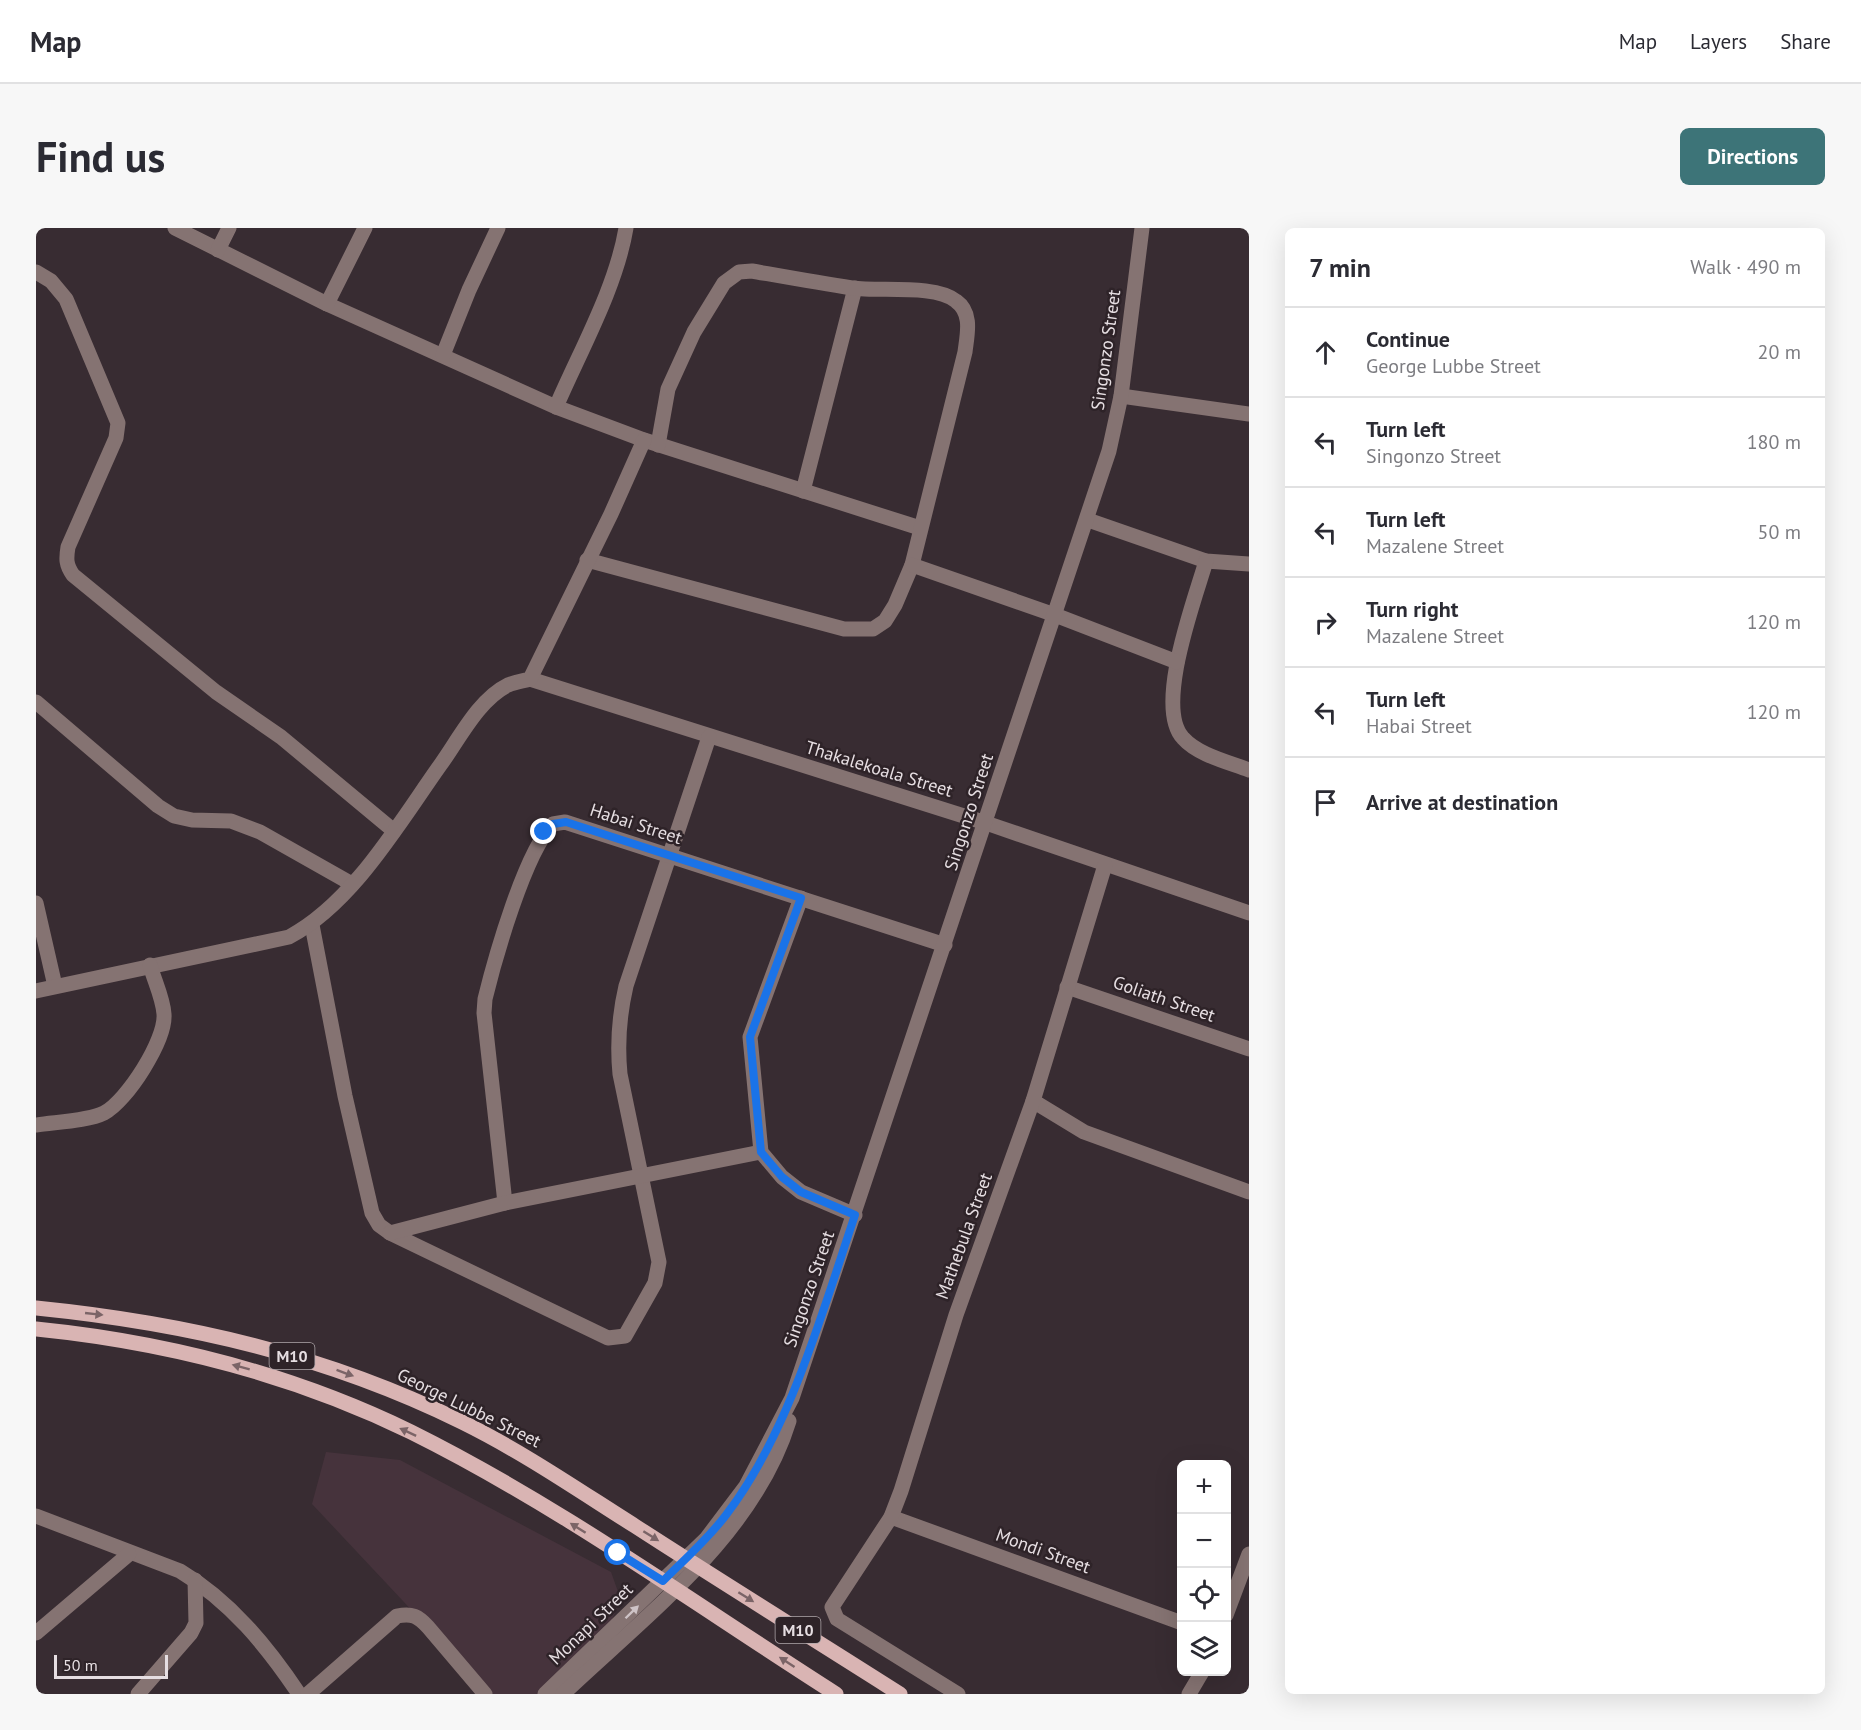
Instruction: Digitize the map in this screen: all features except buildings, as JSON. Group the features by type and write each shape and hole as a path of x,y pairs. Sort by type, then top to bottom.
{"main road":[{"name":"George Lubbe Street","path":"36,1308 110,1316 247,1342 370,1382 460,1421 531,1459 900,1694"},
{"name":"M10","path":"36,1329 107,1337 202,1357 254,1371 410,1432 535,1501 836,1694"}],"street":[{"path":"175,228 327,304 556,407 651,442 920,528"},
{"path":"218,250 229,228"},
{"path":"327,304 365,228"},
{"path":"443,355 469,290 498,228"},
{"path":"556,407 610,282 623,246 626,228"},
{"name":"Singonzo Street","path":"669,1585 691,1562 727,1514 762,1457 792,1398 1088,520 1109,451 1121,396 1142,228"},
{"path":"36,991 289,937 312,925 352,884 394,831 477,714 508,685 530,679 587,560 651,442 673,375 694,332 724,283 731,276 752,271 855,288 938,293 958,301 965,312 968,326 965,352 912,565 896,605 885,621 873,629 860,631 747,604 587,560"},
{"path":"36,272 51,281 66,299 118,423 116,438 68,547 66,559 73,575 216,692 281,737 394,831"},
{"path":"803,491 855,288"},
{"path":"1121,396 1249,414"},
{"path":"1088,520 1206,561 1249,564"},
{"path":"1206,561 1177,662 1172,714 1176,729 1193,747 1249,770"},
{"path":"912,565 1055,615 1177,662"},
{"name":"Thakalekoala Street","path":"530,679 986,823 1249,913"},
{"path":"36,702 158,806 174,816 192,820 231,821 260,832 352,884"},
{"path":"312,925 345,1096 372,1213 379,1225 390,1233 608,1338 625,1336 633,1326 659,1272 620,1074 617,1045 620,1014 708,737"},
{"name":"Habai Street","path":"505,1203 484,1013 485,999 520,886 537,845 553,824 566,822 945,945"},
{"name":"Mathebula Street","path":"958,1694 837,1619 832,1607 891,1516 956,1315 1033,1101 1105,865"},
{"path":"801,898 750,1037 761,1152 782,1177 801,1192 855,1215"},
{"path":"36,903 55,986"},
{"path":"36,1125 102,1114 123,1097 157,1045 163,1028 164,1012 150,965"},
{"name":"Goliath Street","path":"1067,987 1249,1049"},
{"path":"1033,1101 1084,1132 1249,1192"},
{"path":"390,1233 505,1203 761,1152"},
{"name":"Mondi Street","path":"891,1516 1179,1622"},
{"path":"36,1517 129,1554 180,1571 195,1580 218,1598 252,1632 299,1694"},
{"path":"36,1634 129,1554"},
{"path":"1231,1604 1249,1554"},
{"path":"138,1694 191,1633 196,1623 195,1580"},
{"name":"Monapi Street","path":"545,1694 669,1585"},
{"name":"Monapi Street","path":"563,1694 669,1585"},
{"path":"308,1694 397,1616 408,1614 418,1617 428,1627 485,1694"},
{"path":"1189,1694 1199,1676"}],"shaded area":[{"path":"326,1452 400,1460 611,1572 621,1600 601,1643 545,1694 485,1694 418,1617 312,1504"}],"route":[{"path":"544,832 553,824 566,822 801,898 750,1037 749,1052 761,1152 782,1177 801,1192 824,1204 855,1215 792,1398 746,1486 727,1514 706,1539 663,1581 618,1553"}]}
